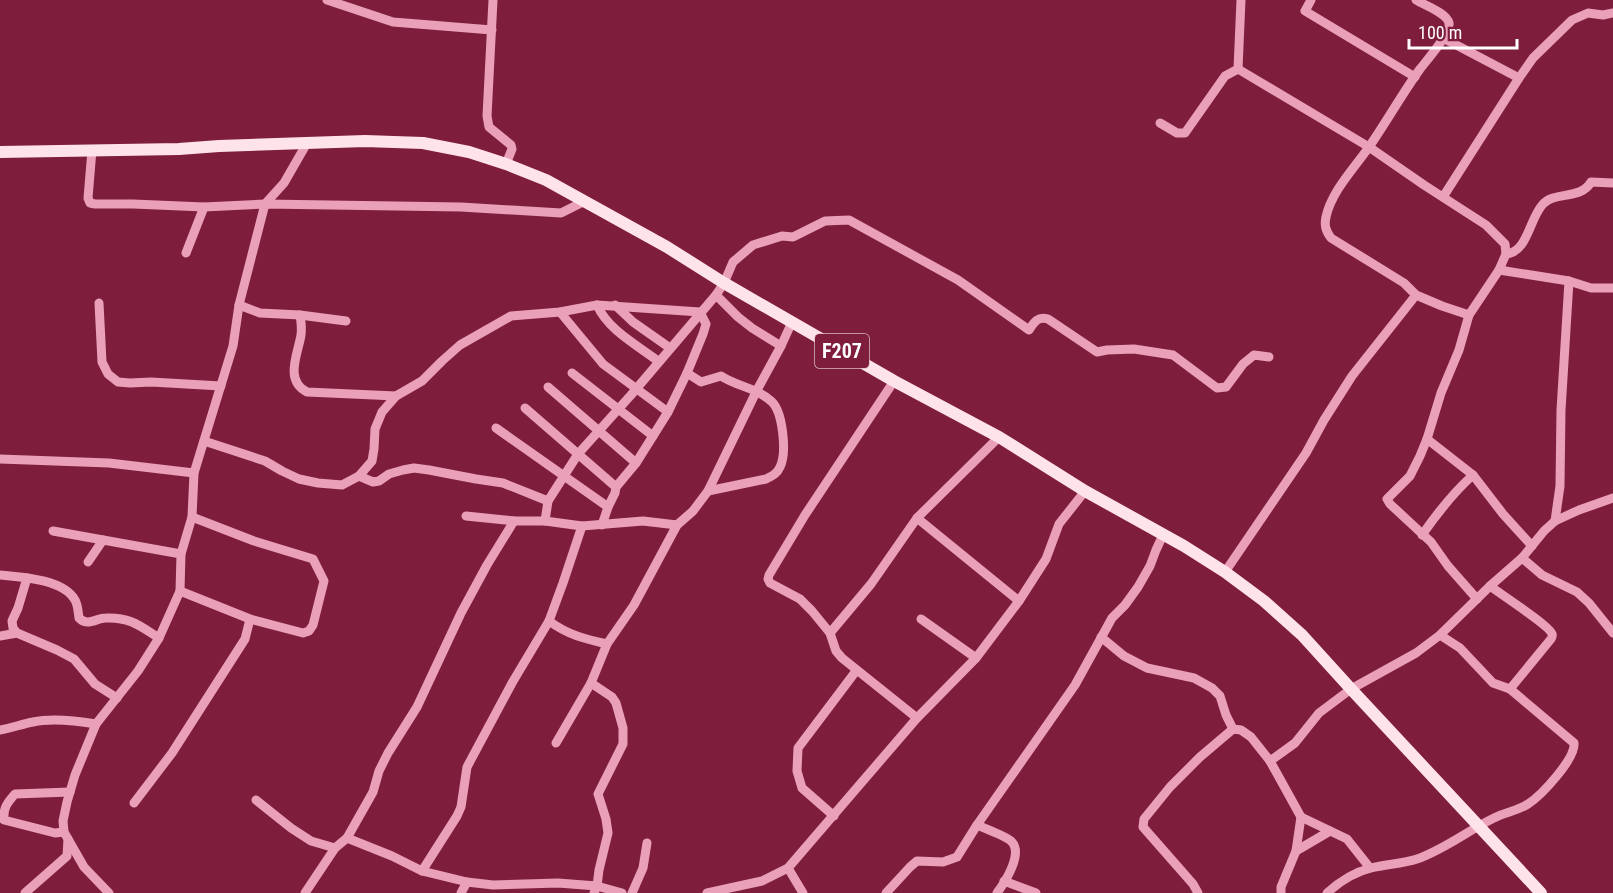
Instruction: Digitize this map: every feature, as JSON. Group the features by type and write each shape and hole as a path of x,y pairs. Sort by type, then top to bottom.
{"main road":[{"name":"F207","path":"0,152 179,149 365,141 423,143 470,152 546,180 667,247 724,283 894,381 999,437 1085,491 1184,546 1225,572 1264,601 1302,635 1541,893"}],"street":[{"path":"327,0 393,22 492,30"},
{"path":"493,0 487,123 511,145 512,149 506,164"},
{"path":"1238,69 1241,0"},
{"path":"1311,0 1305,11 1415,77"},
{"path":"1416,0 1442,14 1448,20 1449,27 1332,200 1325,226 1331,238 1385,270 1404,283 1416,295 1469,315"},
{"path":"1443,197 1533,58 1572,20 1588,13 1604,15 1613,13"},
{"path":"1443,38 1519,78"},
{"path":"1160,123 1176,133 1185,134 1225,76 1238,69"},
{"path":"1238,69 1369,147 1486,225 1505,244 1506,254 1499,270 1469,315 1427,439 1410,476 1387,500 1431,542 1448,566 1477,599"},
{"path":"67,856 63,821 70,792 96,724 159,638 180,591 181,555 192,517 194,473 233,346 239,306 264,204 284,183 307,143"},
{"path":"92,150 88,198 90,203 95,204 204,207 264,204 461,207 561,213 585,201"},
{"path":"1506,254 1513,253 1519,248 1537,210 1547,199 1579,193 1588,188 1591,182 1613,183"},
{"path":"186,253 204,207"},
{"path":"545,521 548,501 578,454 716,295 733,262 753,245 782,236 793,237 825,220 849,220 958,280 1029,330 1037,319 1043,317 1098,352 1134,350 1173,355 1217,388 1226,387 1243,364 1254,355 1269,357"},
{"path":"1499,270 1569,281 1591,288 1613,288"},
{"path":"1555,521 1560,486 1561,410 1569,281"},
{"path":"716,295 752,328 781,346"},
{"path":"1225,572 1306,453 1352,376 1416,295"},
{"path":"99,303 102,362 108,374 118,382 220,386"},
{"path":"204,441 265,461 282,471 309,481 342,485 359,476 372,461 375,429 382,412 396,396 422,381 460,345 511,316 560,312 597,305 700,312"},
{"path":"597,305 601,314 617,331 658,361"},
{"path":"615,305 633,322 670,348"},
{"path":"239,306 260,313 346,321"},
{"path":"560,312 603,364 668,412"},
{"path":"602,525 616,486 636,463 653,436 668,412 687,373 706,324 700,312"},
{"path":"300,315 301,334 294,367 298,387 306,392 396,396"},
{"path":"556,743 591,683 607,644 634,605 677,525 693,511 708,491 792,322"},
{"path":"572,373 653,436"},
{"path":"687,373 700,382 721,376 757,390 773,402 777,409 784,442 781,466 775,475 766,479 708,491"},
{"path":"894,381 805,515 768,579 770,583 800,600 812,610 830,633 836,651 856,671 917,718"},
{"path":"548,387 636,463"},
{"path":"525,408 616,486"},
{"path":"496,428 608,507"},
{"path":"830,633 871,584 917,518 999,437"},
{"path":"1427,439 1473,476 1532,546"},
{"path":"0,459 109,463 194,473"},
{"path":"359,476 373,482 389,474 414,468 503,483 548,501"},
{"path":"1422,535 1456,490 1473,476"},
{"path":"707,893 762,881 788,868 917,718 976,658 1019,601 1046,559 1059,524 1085,491"},
{"path":"1270,760 1295,743 1319,714 1351,689 1416,653 1440,635 1522,558 1555,521 1613,498"},
{"path":"466,516 582,525 642,521 677,525"},
{"path":"180,591 250,619 303,633 309,631 313,625 324,581 313,558 254,541 192,517"},
{"path":"917,518 1019,601"},
{"path":"305,893 335,848 347,838 373,792 387,753 417,707 461,613 514,521"},
{"path":"422,871 461,807 467,766 477,746 549,621 582,525"},
{"path":"53,531 181,555"},
{"path":"902,893 889,890 917,861 944,862 957,857 1075,685 1112,618 1138,587 1163,535"},
{"path":"88,562 103,540"},
{"path":"1522,558 1542,575 1577,592 1613,633"},
{"path":"0,575 45,581 61,587 77,602 77,611 81,621 93,622 104,618 128,620 159,638"},
{"path":"27,578 12,621 13,628 17,633 74,659 95,684 117,698"},
{"path":"1490,586 1539,621 1552,635 1510,689"},
{"path":"134,803 172,753 245,639 250,619"},
{"path":"921,619 976,658"},
{"path":"549,621 561,630 607,644"},
{"path":"0,636 17,633"},
{"path":"1327,893 1351,876 1370,868 1415,860 1447,846 1495,817 1529,804 1556,775 1574,749 1574,742 1510,689 1493,683 1460,648 1440,635"},
{"path":"1101,637 1124,656 1147,668 1194,678 1212,688 1220,696 1233,729"},
{"path":"834,816 802,788 797,771 798,748 856,671"},
{"path":"591,683 612,697 624,728 623,744 598,794 608,833 596,890"},
{"path":"0,730 34,721 74,720 96,724"},
{"path":"1198,893 1193,884 1143,827 1144,819 1170,787 1233,729 1241,729 1251,737 1270,760 1301,817 1347,839 1370,868"},
{"path":"70,792 15,794 6,803 3,812 4,820 66,835 84,867 109,893"},
{"path":"256,800 311,841 335,848"},
{"path":"1281,893 1281,887 1296,851 1301,817"},
{"path":"977,825 1011,840 1015,846 1014,864 997,893"},
{"path":"1296,851 1330,831"},
{"path":"347,838 422,871 467,882 521,889 558,883 622,893"},
{"path":"632,893 643,868 647,843"},
{"path":"67,856 80,859"},
{"path":"25,893 67,856"},
{"path":"788,868 803,893"},
{"path":"1005,881 1036,893"},
{"path":"460,893 467,882"}]}
